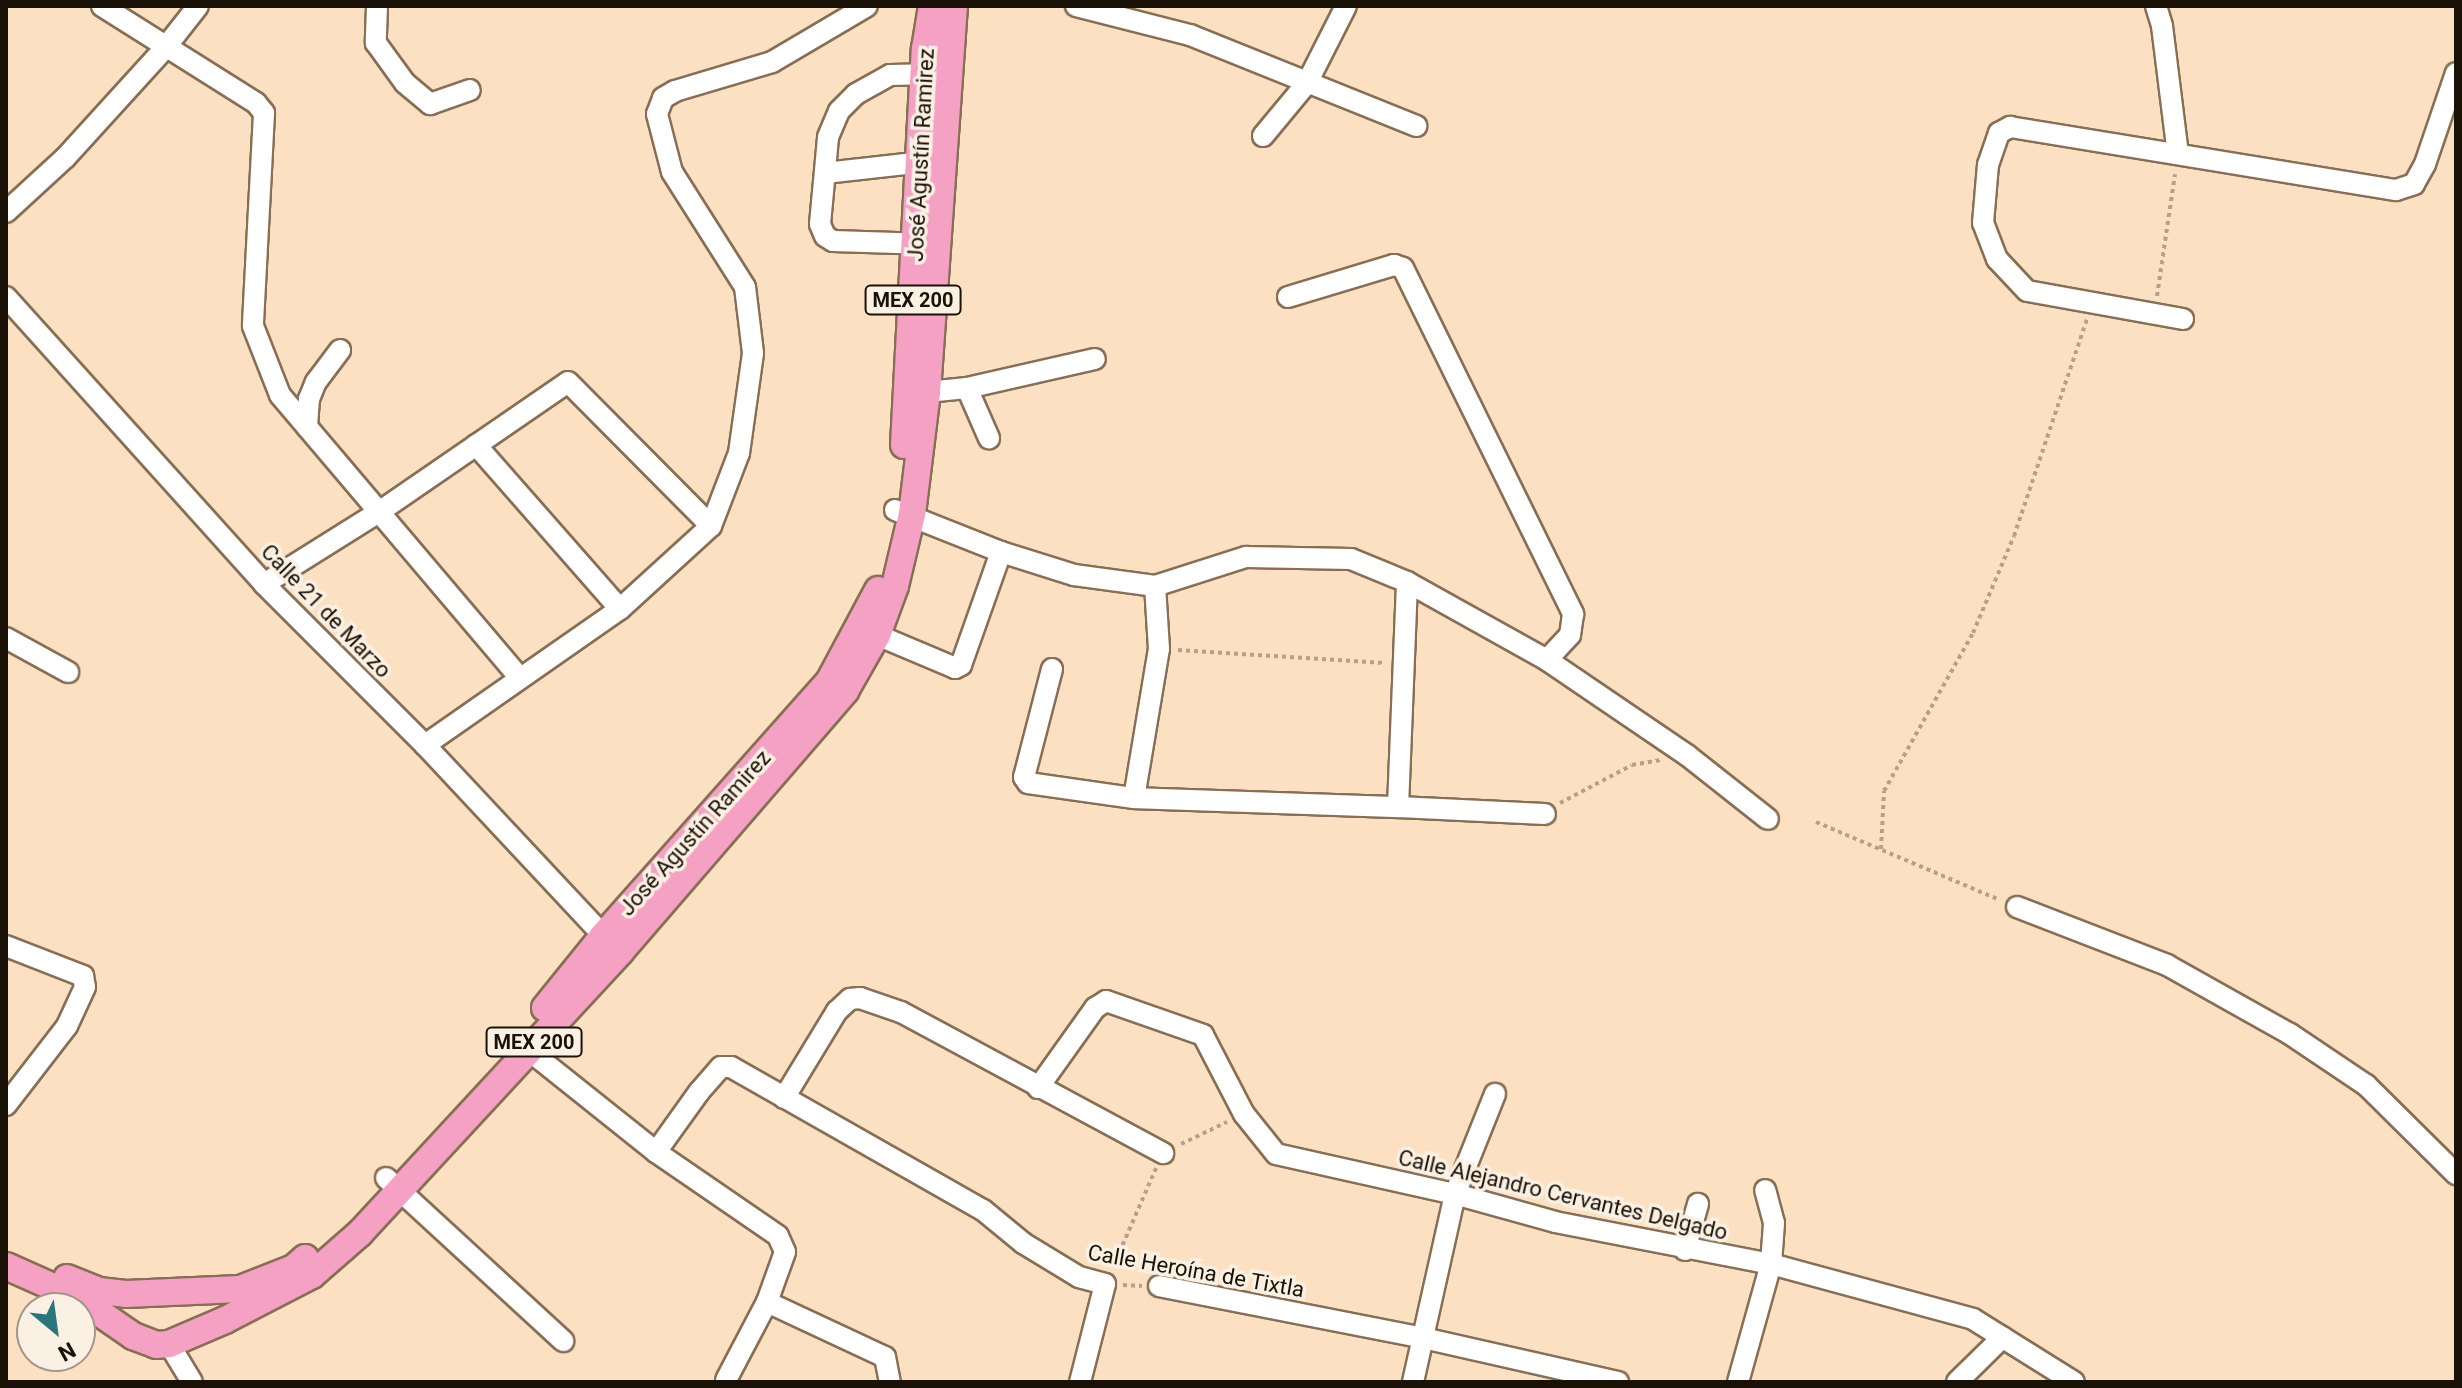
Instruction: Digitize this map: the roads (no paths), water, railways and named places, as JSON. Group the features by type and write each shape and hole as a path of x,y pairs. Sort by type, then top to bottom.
{"main road":[{"name":"José Agustín Ramirez","path":"936,74 952,42 954,6"},
{"name":"José Agustín Ramirez","path":"96,1305 133,1336 156,1345 177,1341 268,1300 312,1275 360,1233 393,1184 554,997 612,944 845,691 877,635 895,586 904,512 927,392 926,244 936,74 927,10"},
{"name":"José Agustín Ramirez","path":"96,1293 146,1294 240,1289 294,1268 393,1184 527,1049 830,680 878,591 904,512 906,432 926,244"},
{"name":"José Agustín Ramirez","path":"6,1251 81,1292"},
{"name":"José Agustín Ramirez","path":"6,1266 81,1292"},
{"path":"174,1292 183,1310 177,1341"},
{"path":"133,1336 136,1309 146,1294"}],"street":[{"path":"102,6 256,103 264,113 253,326 280,395 519,677"},
{"path":"6,212 65,158 165,48 198,6"},
{"path":"377,6 376,43 405,83 430,104 470,90"},
{"path":"425,745 620,609 711,526 739,453 753,353 745,287 672,172 657,114 663,98 675,91 772,62 867,6"},
{"path":"1079,6 1190,35 1416,126"},
{"path":"1263,136 1307,83 1346,6"},
{"path":"2156,6 2162,26 2178,154"},
{"path":"927,10 952,42"},
{"path":"2183,319 2027,291 1997,259 1983,223 1988,165 1999,133 2010,127 2396,190 2414,184 2425,164 2456,73"},
{"path":"926,244 833,241 825,236 820,224 828,137 839,111 856,94 890,75 936,74"},
{"path":"825,173 930,161"},
{"path":"1288,297 1394,265 1403,268 1573,614 1570,635 1547,660"},
{"name":"Calle 21 de Marzo","path":"6,297 264,584 425,745 612,944"},
{"path":"307,427 309,399 316,382 340,350"},
{"path":"927,392 967,388 1095,359"},
{"path":"264,584 379,512 568,382 711,526"},
{"path":"967,388 989,438"},
{"path":"476,445 620,609"},
{"path":"904,512 1001,552 1074,575 1155,586 1246,557 1351,559 1407,582 1547,660 1687,755 1768,819"},
{"path":"877,635 955,668 961,665 1001,552"},
{"path":"1398,807 1407,582"},
{"path":"1134,798 1159,649 1155,586"},
{"path":"6,638 68,672"},
{"path":"1052,669 1024,777 1028,783 1134,798 1545,814"},
{"path":"2017,907 2167,965 2290,1034 2366,1085 2456,1174"},
{"path":"6,946 83,976 85,987 67,1026 6,1105"},
{"path":"784,1098 837,1011 850,999 860,998 901,1012 1163,1153"},
{"name":"Calle Alejandro Cervantes Delgado","path":"1038,1088 1095,1008 1106,1001 1203,1035 1244,1114 1276,1154 1455,1194 1555,1222 1685,1250 1771,1264 1973,1319 2074,1382"},
{"path":"527,1049 656,1152 778,1236 785,1252 767,1302 726,1380"},
{"name":"Calle Heroína de Tixtla","path":"656,1152 721,1067 731,1067 983,1210 1023,1243 1079,1277 1105,1284 1080,1382"},
{"path":"1413,1382 1455,1194 1495,1094"},
{"path":"393,1184 563,1341"},
{"path":"1738,1382 1771,1264 1774,1223 1765,1190"},
{"path":"1685,1250 1698,1204"},
{"name":"Calle Heroína de Tixtla","path":"1159,1286 1423,1338 1618,1382"},
{"path":"767,1302 885,1357 890,1382"},
{"path":"1957,1382 2003,1337"},
{"path":"177,1341 192,1382"}]}
